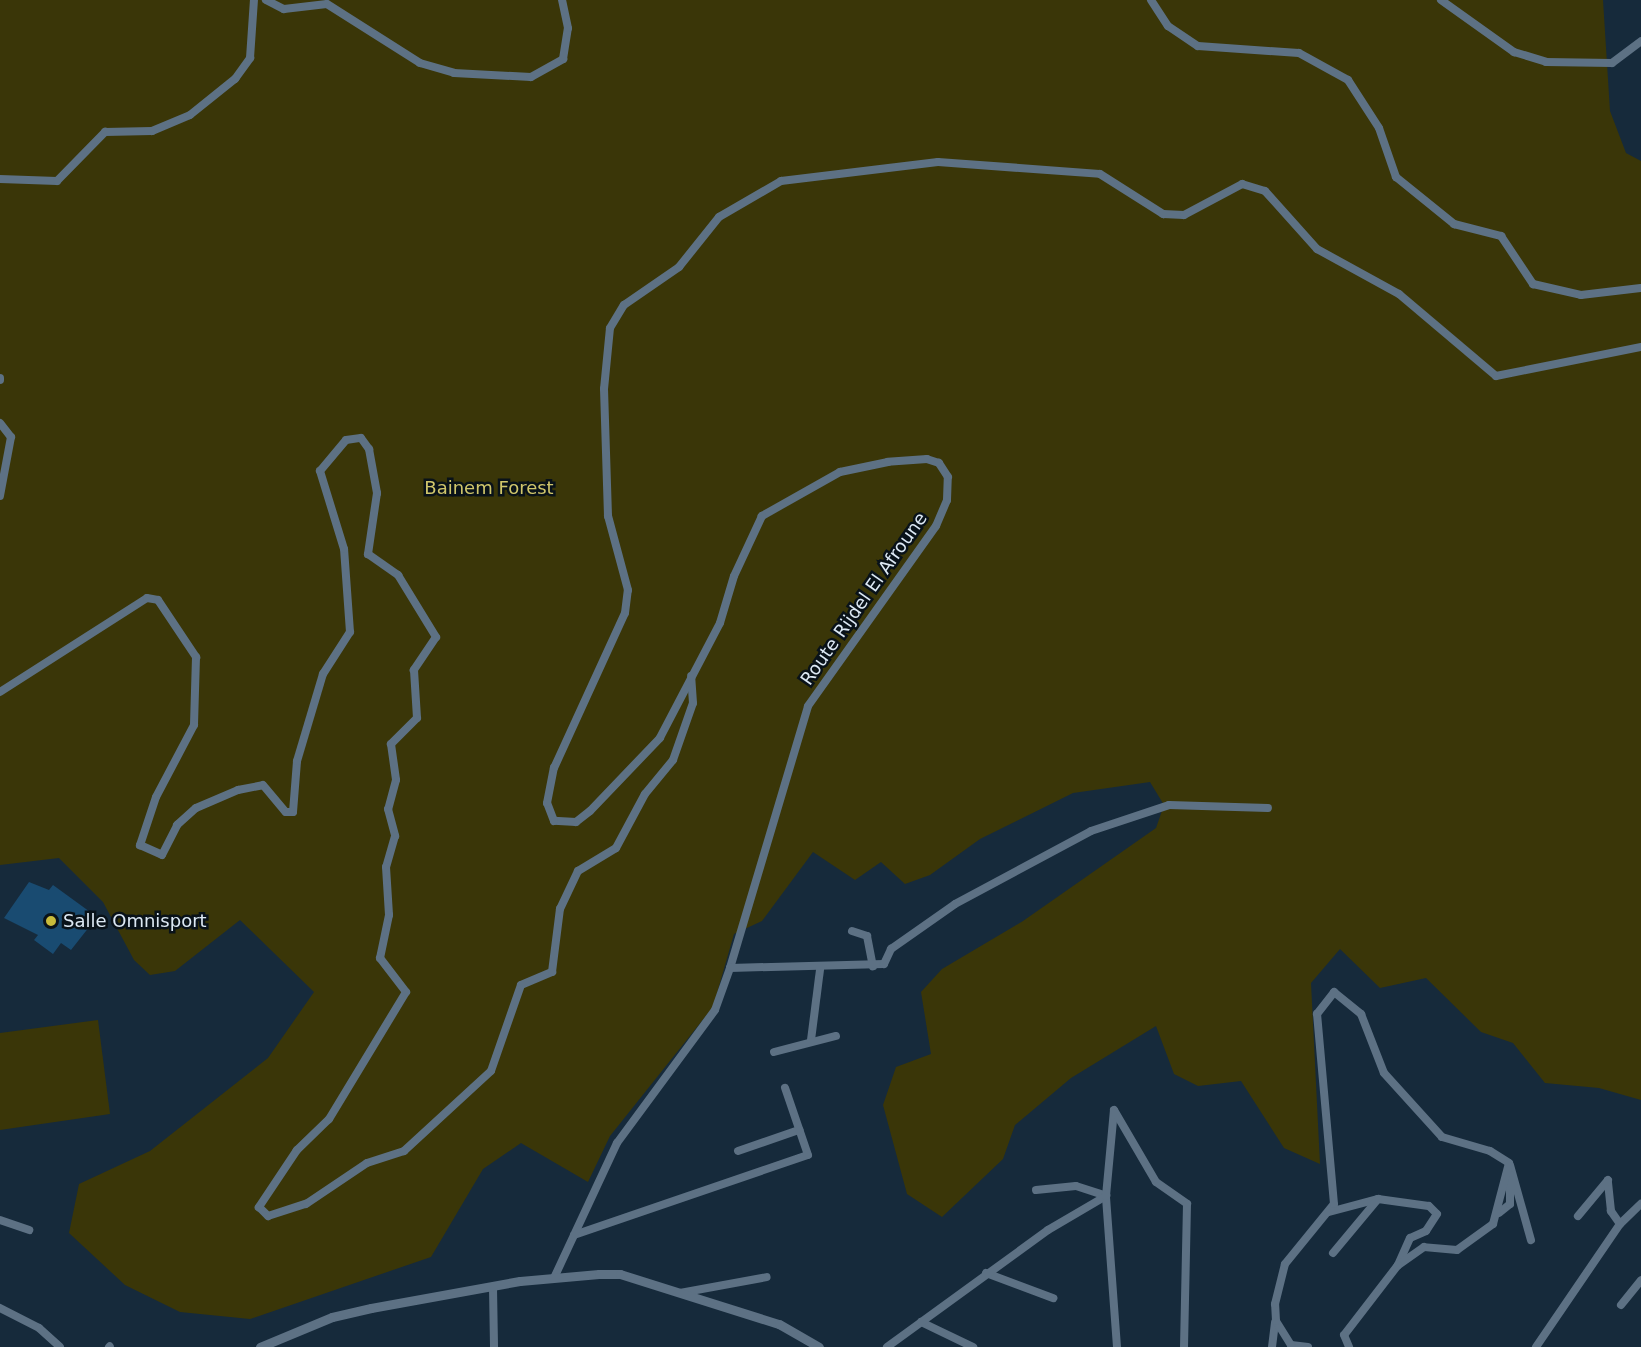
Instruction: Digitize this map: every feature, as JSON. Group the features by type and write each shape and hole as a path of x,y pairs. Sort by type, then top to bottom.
{"street":[{"path":"0,179 57,181 105,132 152,130 190,115 235,79 250,58 254,0"},
{"path":"266,0 284,9 327,4 420,63 454,73 531,77 563,59 568,28 562,0"},
{"path":"1150,0 1168,26 1198,45 1299,53 1348,80 1379,128 1396,177 1454,224 1501,236 1533,284 1581,295 1641,288"},
{"path":"1440,0 1514,52 1546,62 1612,63 1641,41"},
{"name":"Route Rijdel El Afroune","path":"730,968 808,706 936,526 947,500 948,477 939,464 888,462 840,472 762,516 734,576 720,623 690,675 660,738 622,781 576,822 554,821 547,803 554,768 625,613 628,590 608,516 604,389 610,328 624,305 679,267 719,217 782,181 938,162 1100,174 1163,214 1184,215 1242,184 1265,191 1317,249 1399,294 1496,376 1641,347"},
{"path":"0,423 11,437 0,496"},
{"path":"0,692 147,598 158,600 196,657 194,725 156,797 140,845 162,855 177,825 196,808 238,789 263,785 286,812 293,812 297,761 323,674 350,632 344,549 320,471 346,440 361,438 369,448 377,494 368,554 398,575 436,637 414,670 417,718 391,744 396,780 388,809 395,836 386,867 389,915 380,958 406,992 328,1119 297,1150 259,1207 268,1216 306,1204 366,1163 404,1151 491,1071 521,986 552,972 560,909 578,871 616,848 645,794 673,760 693,703 690,675"},
{"path":"554,1278 616,1143 715,1010 730,968 820,970 884,964 891,949 955,904 1131,815 1192,803 1268,808"},
{"path":"852,931 867,936 873,966"},
{"path":"811,1040 820,970"},
{"path":"1272,1347 1276,1321 1277,1286 1285,1264 1329,1212 1333,1183 1317,1014 1334,992 1361,1014 1384,1073 1442,1137 1490,1151 1509,1163 1531,1240"},
{"path":"774,1052 811,1040 836,1036"},
{"path":"574,1234 807,1155 785,1088"},
{"path":"1117,1347 1106,1196 1111,1114 1116,1110 1156,1182 1187,1204 1184,1347"},
{"path":"738,1151 799,1130"},
{"path":"1398,1265 1424,1247 1457,1250 1485,1231 1499,1213 1510,1204 1509,1163"},
{"path":"1578,1216 1606,1179 1611,1211 1620,1224"},
{"path":"1036,1190 1076,1186 1106,1196"},
{"path":"887,1347 986,1273 1106,1196"},
{"path":"1329,1212 1378,1199 1429,1206 1437,1214 1426,1231 1410,1238 1398,1265 1344,1335 1349,1347"},
{"path":"1334,1253 1378,1199"},
{"path":"1536,1347 1620,1224 1641,1204"},
{"path":"0,1220 29,1230"},
{"path":"986,1273 1053,1298"},
{"path":"260,1347 332,1317 554,1278 620,1274 677,1294 779,1324 819,1347"},
{"path":"677,1294 767,1277"},
{"path":"1621,1305 1641,1280"},
{"path":"492,1288 494,1347"},
{"path":"0,1308 39,1328 60,1347"},
{"path":"1276,1321 1291,1345 1308,1347"},
{"path":"921,1322 973,1347"}],"green space":[{"name":"Bainem Forest","path":"0,0 1603,0 1610,111 1626,153 1641,161 1641,1100 1599,1088 1545,1083 1513,1043 1481,1032 1426,978 1380,988 1340,949 1311,983 1320,1164 1284,1148 1241,1081 1198,1086 1174,1074 1156,1026 1071,1078 1015,1125 1003,1159 942,1217 907,1194 883,1105 896,1067 931,1054 921,992 942,969 1023,921 1156,828 1164,805 1150,782 1073,793 980,839 930,875 905,884 881,862 855,880 813,852 762,921 734,934 713,1007 610,1136 588,1182 521,1143 483,1169 431,1257 250,1319 180,1312 125,1285 69,1233 79,1184 150,1151 268,1058 314,992 240,920 175,971 150,975 134,960 103,902 59,858 0,865"},
{"path":"98,1020 110,1114 0,1130 0,1033"}],"building":[{"name":"Salle Omnisport","path":"29,882 49,890 53,885 97,917 71,950 61,943 53,954 34,940 38,935 4,918"}],"place":[{"name":"Salle Omnisport","path":"51,921"}]}
